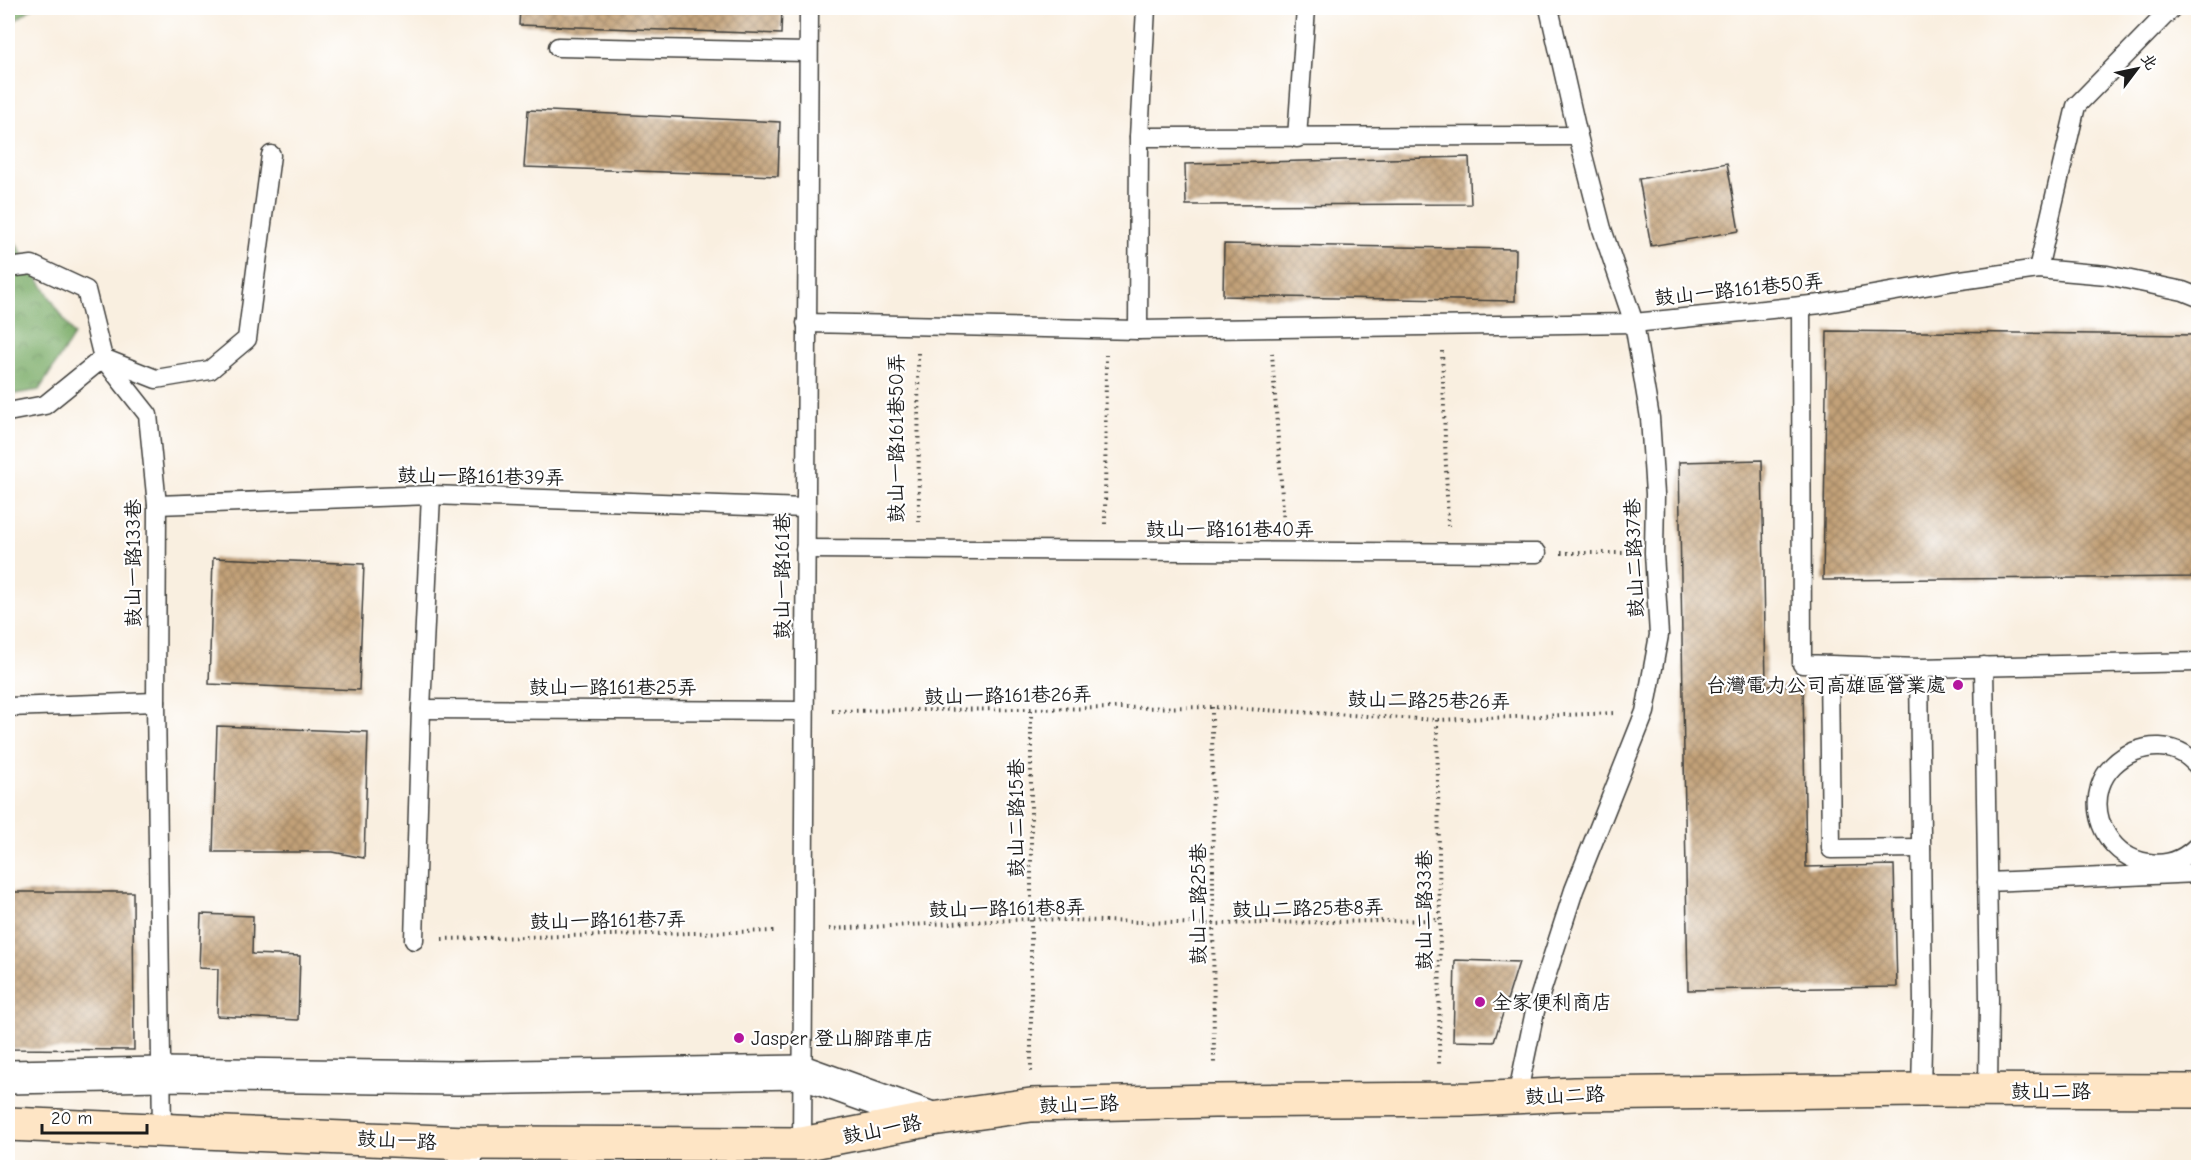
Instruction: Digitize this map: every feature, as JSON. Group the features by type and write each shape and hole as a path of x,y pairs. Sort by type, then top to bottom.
{"street":[{"name":"鼓山一路","path":"8,1077 161,1074 457,1078 802,1072 932,1119"},
{"name":"鼓山二路","path":"932,1119 1031,1105 1921,1090 2199,1091"},
{"name":"鼓山一路","path":"8,1124 162,1130 465,1155 802,1144 932,1119"}],"lane":[{"name":"鼓山一路161巷","path":"802,1144 809,8"},
{"path":"1138,330 1139,137 1146,8"},
{"path":"1297,138 1306,8"},
{"name":"鼓山二路37巷","path":"1517,1096 1535,1011 1574,890 1645,712 1659,635 1654,553 1655,494 1650,418 1634,323 1602,229 1549,8"},
{"path":"2038,269 2076,106 2172,8"},
{"path":"558,47 808,52"},
{"path":"1139,137 1578,136"},
{"path":"103,358 156,379 210,370 247,339 271,155"},
{"path":"8,268 32,265 86,290 103,358"},
{"name":"鼓山一路161巷50弄","path":"806,323 1138,330 1634,323 1801,306 2038,269 2107,275 2183,291 2199,297"},
{"path":"1801,306 1802,664 1919,668 2199,662"},
{"path":"8,412 45,405 103,358"},
{"name":"鼓山一路133巷","path":"103,358 148,415 157,505 156,702 162,1130"},
{"path":"414,940 421,709 431,495"},
{"name":"鼓山一路161巷39弄","path":"157,505 431,495 805,507"},
{"name":"鼓山一路161巷40弄","path":"805,549 1536,553"},
{"path":"1829,665 1830,849 1921,848"},
{"path":"1984,666 1988,1091"},
{"path":"1919,668 1923,1005 1921,1090"},
{"path":"8,707 156,702"},
{"name":"鼓山一路161巷25弄","path":"421,709 804,711"},
{"path":"2157,864 2139,861 2123,853 2109,840 2101,824 2098,805 2101,786 2110,768 2126,755 2144,748 2164,747 2183,753 2199,766"},
{"path":"2133,876 2157,864 2176,861 2199,845"},
{"path":"2176,861 2196,874"},
{"path":"1987,882 2196,874"}],"path":[{"name":"鼓山一路161巷50弄","path":"918,325 919,550"},
{"path":"1441,326 1449,552"},
{"path":"1271,328 1286,552"},
{"path":"1105,550 1106,330"},
{"path":"1536,553 1654,553"},
{"name":"鼓山一路161巷26弄","path":"804,711 1212,707"},
{"name":"鼓山二路25巷26弄","path":"1212,707 1437,720 1645,712"},
{"name":"鼓山二路25巷","path":"1212,707 1214,1101"},
{"name":"鼓山二路15巷","path":"1031,710 1031,1105"},
{"name":"鼓山二路33巷","path":"1437,720 1440,920 1438,1099"},
{"name":"鼓山一路161巷8弄","path":"802,930 1032,919 1212,924"},
{"name":"鼓山二路25巷8弄","path":"1212,924 1440,920"},
{"name":"鼓山一路161巷7弄","path":"414,940 802,930"}],"green space":[{"path":"8,8 32,8 8,26"},
{"path":"8,231 74,335 39,390 8,395"}],"building":[{"path":"520,8 782,8 781,34 519,25"},
{"path":"528,110 780,122 778,176 524,167"},
{"path":"1469,157 1471,204 1186,205 1185,164"},
{"path":"1727,163 1739,231 1651,246 1639,179"},
{"path":"1224,244 1516,249 1515,301 1223,296"},
{"path":"1827,331 2198,335 2198,577 1823,580"},
{"path":"1762,460 1766,686 1803,685 1806,867 1894,865 1897,987 1688,990 1679,462"},
{"path":"213,558 364,564 359,690 209,684"},
{"path":"217,726 368,732 364,858 333,852 213,852"},
{"path":"8,892 133,892 134,1050 8,1049"},
{"path":"201,914 253,916 252,954 300,956 298,1020 217,1016 218,969 199,968"},
{"name":"全家便利商店","path":"1455,960 1519,962 1494,1042 1453,1041"}],"place":[{"name":"台灣電力公司高雄區營業處","path":"1958,685"},
{"name":"全家便利商店","path":"1480,1002"},
{"name":"Jasper 登山腳踏車店","path":"739,1038"}]}
